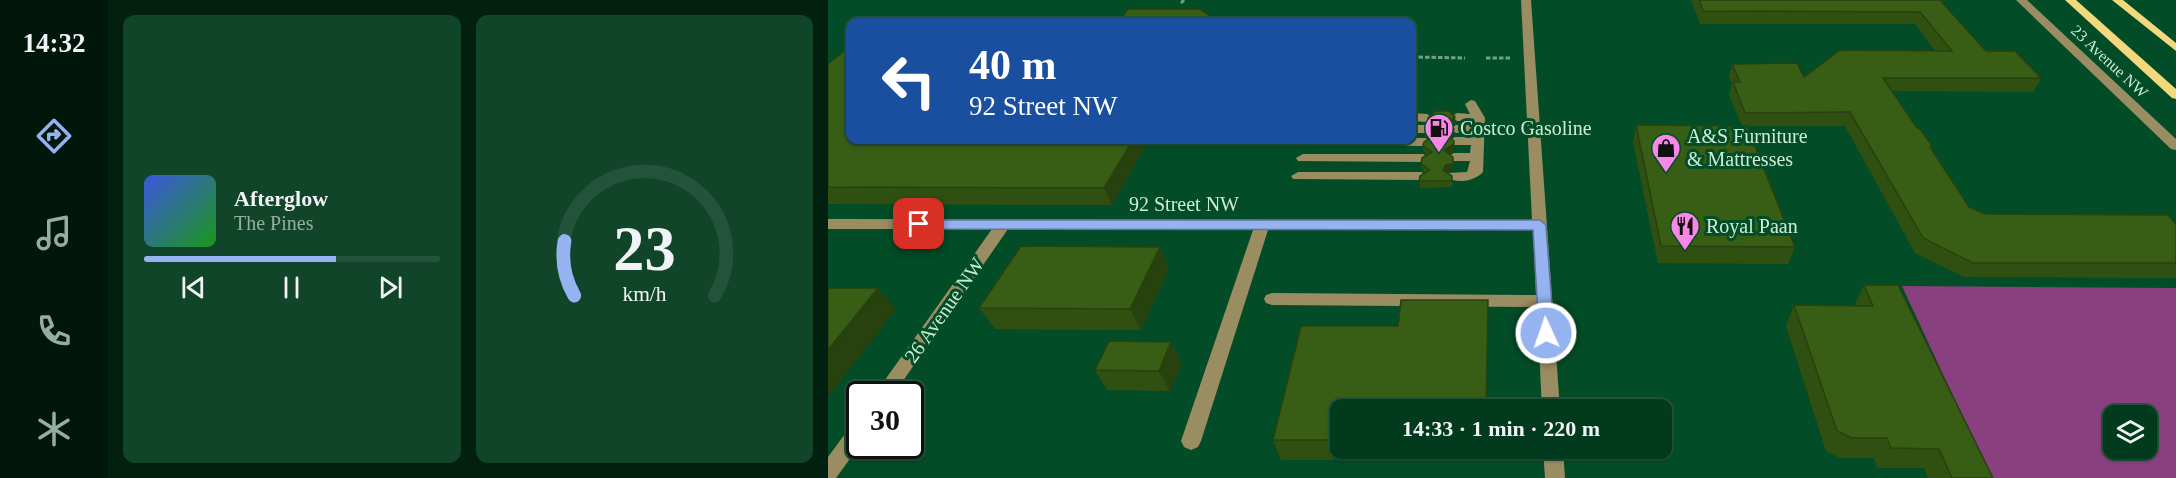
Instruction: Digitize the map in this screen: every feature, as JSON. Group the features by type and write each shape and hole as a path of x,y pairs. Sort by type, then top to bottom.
{"main road":[{"name":"23 Avenue NW","path":"2070,0 2176,95"},
{"path":"2115,0 2176,48"}],"street":[{"path":"1526,0 1550,399"},
{"name":"23 Avenue NW","path":"2021,0 2176,146"},
{"path":"1471,104 1478,140"},
{"path":"1416,126 1424,144"},
{"path":"1416,130 1424,144"},
{"path":"1416,134 1424,144"},
{"path":"1416,138 1424,144"},
{"path":"1455,144 1478,140"},
{"path":"1455,144 1478,140"},
{"path":"1455,144 1478,140"},
{"path":"1424,144 1303,158 1424,144"},
{"name":"26 Avenue NW","path":"893,381 1004,224"},
{"path":"1191,441 1262,225"},
{"name":"92 Street NW","path":"830,226 1540,225"},
{"path":"1272,299 1545,301"},
{"path":"828,474 846,449"},
{"path":"1554,459 1555,478"}],"path":[{"path":"1416,57 1465,58"},
{"path":"1486,58 1512,58"}],"shaded area":[{"path":"1902,286 2176,288 2176,478 1991,478"}],"building":[{"path":"1699,0 1940,0 1986,51 2015,51 2041,78 1883,78 1917,128 1933,147 1930,147 1969,207 1985,214 2168,215 2176,224 2176,263 1973,263 1923,238 1850,112 1745,113 1733,82 1740,82 1732,64 1797,63 1804,77 1840,50 1952,51 1920,12 1703,11"},
{"path":"1128,9 1200,9 1214,18 1122,18"},
{"path":"846,49 846,144 1131,144 1104,188 828,187 828,64"},
{"name":"Costco Gasoline","path":"1435,111 1449,111 1455,117 1448,122 1454,129 1446,134 1454,141 1454,144 1444,150 1453,157 1453,164 1446,165 1443,170 1452,176 1452,181 1419,181 1420,176 1430,170 1421,164 1422,158 1432,152 1423,146 1424,142 1433,136 1425,130 1434,124 1428,118"},
{"path":"1636,125 1747,126 1795,247 1661,246"},
{"path":"1021,246 1160,247 1130,309 979,308"},
{"path":"1864,285 1898,285 1993,478 1952,478 1939,449 1891,448 1887,438 1852,438 1837,431 1794,305 1873,306"},
{"path":"828,288 878,288 828,350"},
{"path":"1401,300 1488,300 1486,399 1330,399 1330,440 1273,440 1301,326 1398,326"},
{"path":"1109,341 1171,342 1159,371 1095,370"}],"place":[{"name":"Costco Gasoline","path":"1439,154"},
{"name":"A&S Furniture & Mattresses","path":"1666,174"},
{"name":"Royal Paan","path":"1685,252"}],"route":[{"path":"919,224 1540,225 1546,333"}]}
